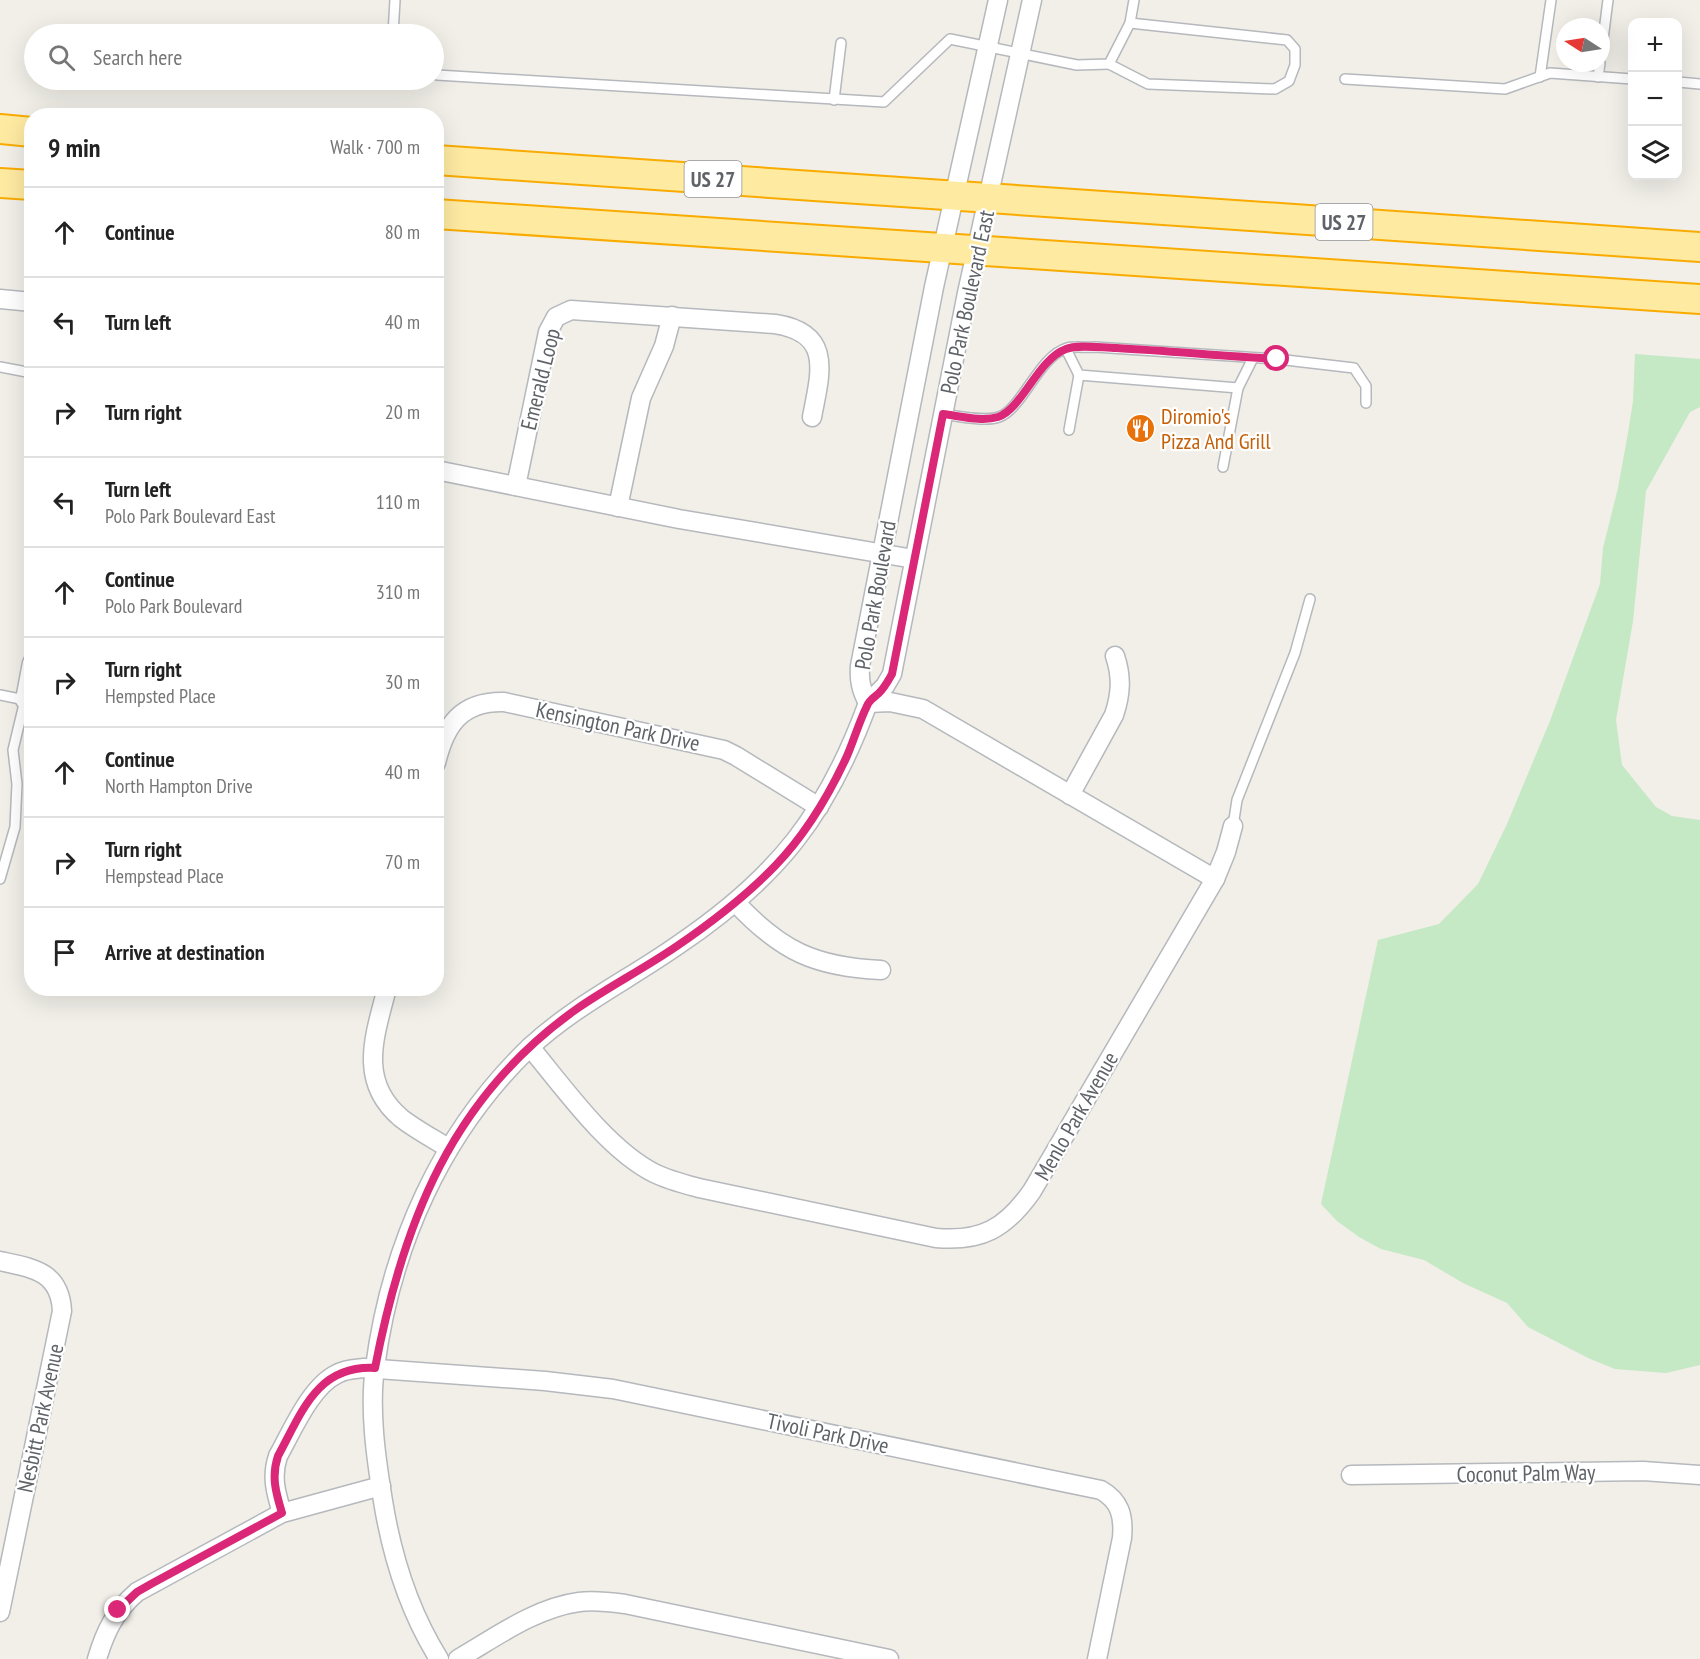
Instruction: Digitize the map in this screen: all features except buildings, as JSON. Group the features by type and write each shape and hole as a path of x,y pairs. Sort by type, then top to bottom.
{"highway":[{"path":"0,129 24,131"},
{"name":"US 27","path":"444,161 1700,247"},
{"path":"0,183 24,184"},
{"name":"US 27","path":"444,215 1700,299"}],"street":[{"name":"Polo Park Boulevard East","path":"955,195 999,0"},
{"name":"Polo Park Boulevard East","path":"868,703 885,686 892,674 977,250 1032,0"},
{"name":"Polo Park Boulevard","path":"439,1659 421,1628 405,1588 388,1528 374,1416 375,1368 385,1316 405,1244 420,1204 448,1148 483,1098 530,1047 579,1007 677,946 736,903 776,865 806,827 846,758 868,703 859,679 860,666 910,409 955,195"},
{"path":"0,299 24,301"},
{"name":"Emerald Loop","path":"516,486 548,332 556,317 571,310 775,324 800,332 813,343 820,359 821,368 812,417"},
{"path":"618,507 641,398 664,346 672,316"},
{"path":"910,409 943,414"},
{"path":"444,472 679,519 914,559"},
{"path":"1070,795 1114,715 1119,701 1120,670 1115,656"},
{"path":"892,674 902,697 912,706"},
{"name":"Kensington Park Drive","path":"444,740 457,717 468,709 480,704 504,702 724,750 819,807"},
{"path":"868,703 890,702 923,709 1215,879"},
{"name":"Menlo Park Avenue","path":"530,1047 609,1138 642,1166 668,1179 699,1188 936,1238 952,1239 984,1234 1011,1218 1032,1191 1215,879 1227,852 1233,826"},
{"path":"736,903 767,934 796,952 847,967 881,970"},
{"path":"385,996 373,1047 373,1069 378,1091 402,1118 448,1148"},
{"name":"Nesbitt Park Avenue","path":"0,1261 30,1268 45,1275 56,1287 62,1303 62,1311 0,1612"},
{"name":"Tivoli Park Drive","path":"282,1513 274,1484 275,1466 309,1402 323,1384 336,1374 353,1369 375,1368 545,1381 613,1389 1101,1490 1118,1504 1123,1526 1097,1659"},
{"name":"Coconut Palm Way","path":"1351,1475 1643,1471 1700,1475"},
{"path":"97,1659 112,1621 122,1605 137,1592 282,1513 381,1486"},
{"path":"458,1659 543,1612 564,1605 595,1601 625,1604 889,1659"}],"lane":[{"path":"394,24 395,0"},
{"path":"1109,64 1130,23 1134,0"},
{"path":"1540,77 1551,0"},
{"path":"1606,18 1608,0"},
{"path":"444,75 884,102 950,39 1077,65 1109,64 1148,84 1275,89 1289,81 1295,65 1295,49 1287,40 1130,23"},
{"path":"834,100 841,44"},
{"path":"1598,77 1599,72"},
{"path":"1345,79 1505,89 1550,73 1628,79"},
{"path":"1682,82 1700,84"},
{"path":"943,414 976,418 999,417 1014,405 1048,361 1066,349 1095,347 1253,358 1354,368 1366,386 1366,403"},
{"path":"1066,349 1079,375 1069,429"},
{"path":"1223,467 1238,388 1253,358"},
{"path":"0,367 24,372"},
{"path":"1079,375 1238,388"},
{"path":"1233,826 1238,800 1295,653 1311,599"},
{"path":"0,695 24,700"},
{"path":"0,879 15,827 17,784 13,750 24,704"}],"green space":[{"path":"1635,354 1700,359 1700,407 1690,412 1646,491 1633,621 1616,720 1622,765 1656,807 1672,816 1700,820 1700,1365 1666,1373 1615,1369 1588,1358 1528,1327 1507,1303 1463,1283 1424,1260 1381,1249 1359,1237 1337,1221 1321,1204 1378,940 1439,924 1478,884 1507,824 1550,721 1600,584 1603,548 1618,488 1633,401"}],"place":[{"name":"Diromio's Pizza And Grill","path":"1140,429"}],"route":[{"path":"118,1610 137,1592 282,1513 274,1484 278,1456 309,1402 329,1378 343,1371 375,1368 392,1288 420,1204 459,1131 483,1098 511,1066 562,1019 677,946 736,903 776,865 806,827 834,783 868,703 885,686 892,674 943,414 976,418 999,417 1014,405 1048,361 1066,349 1095,347 1277,359"}]}
